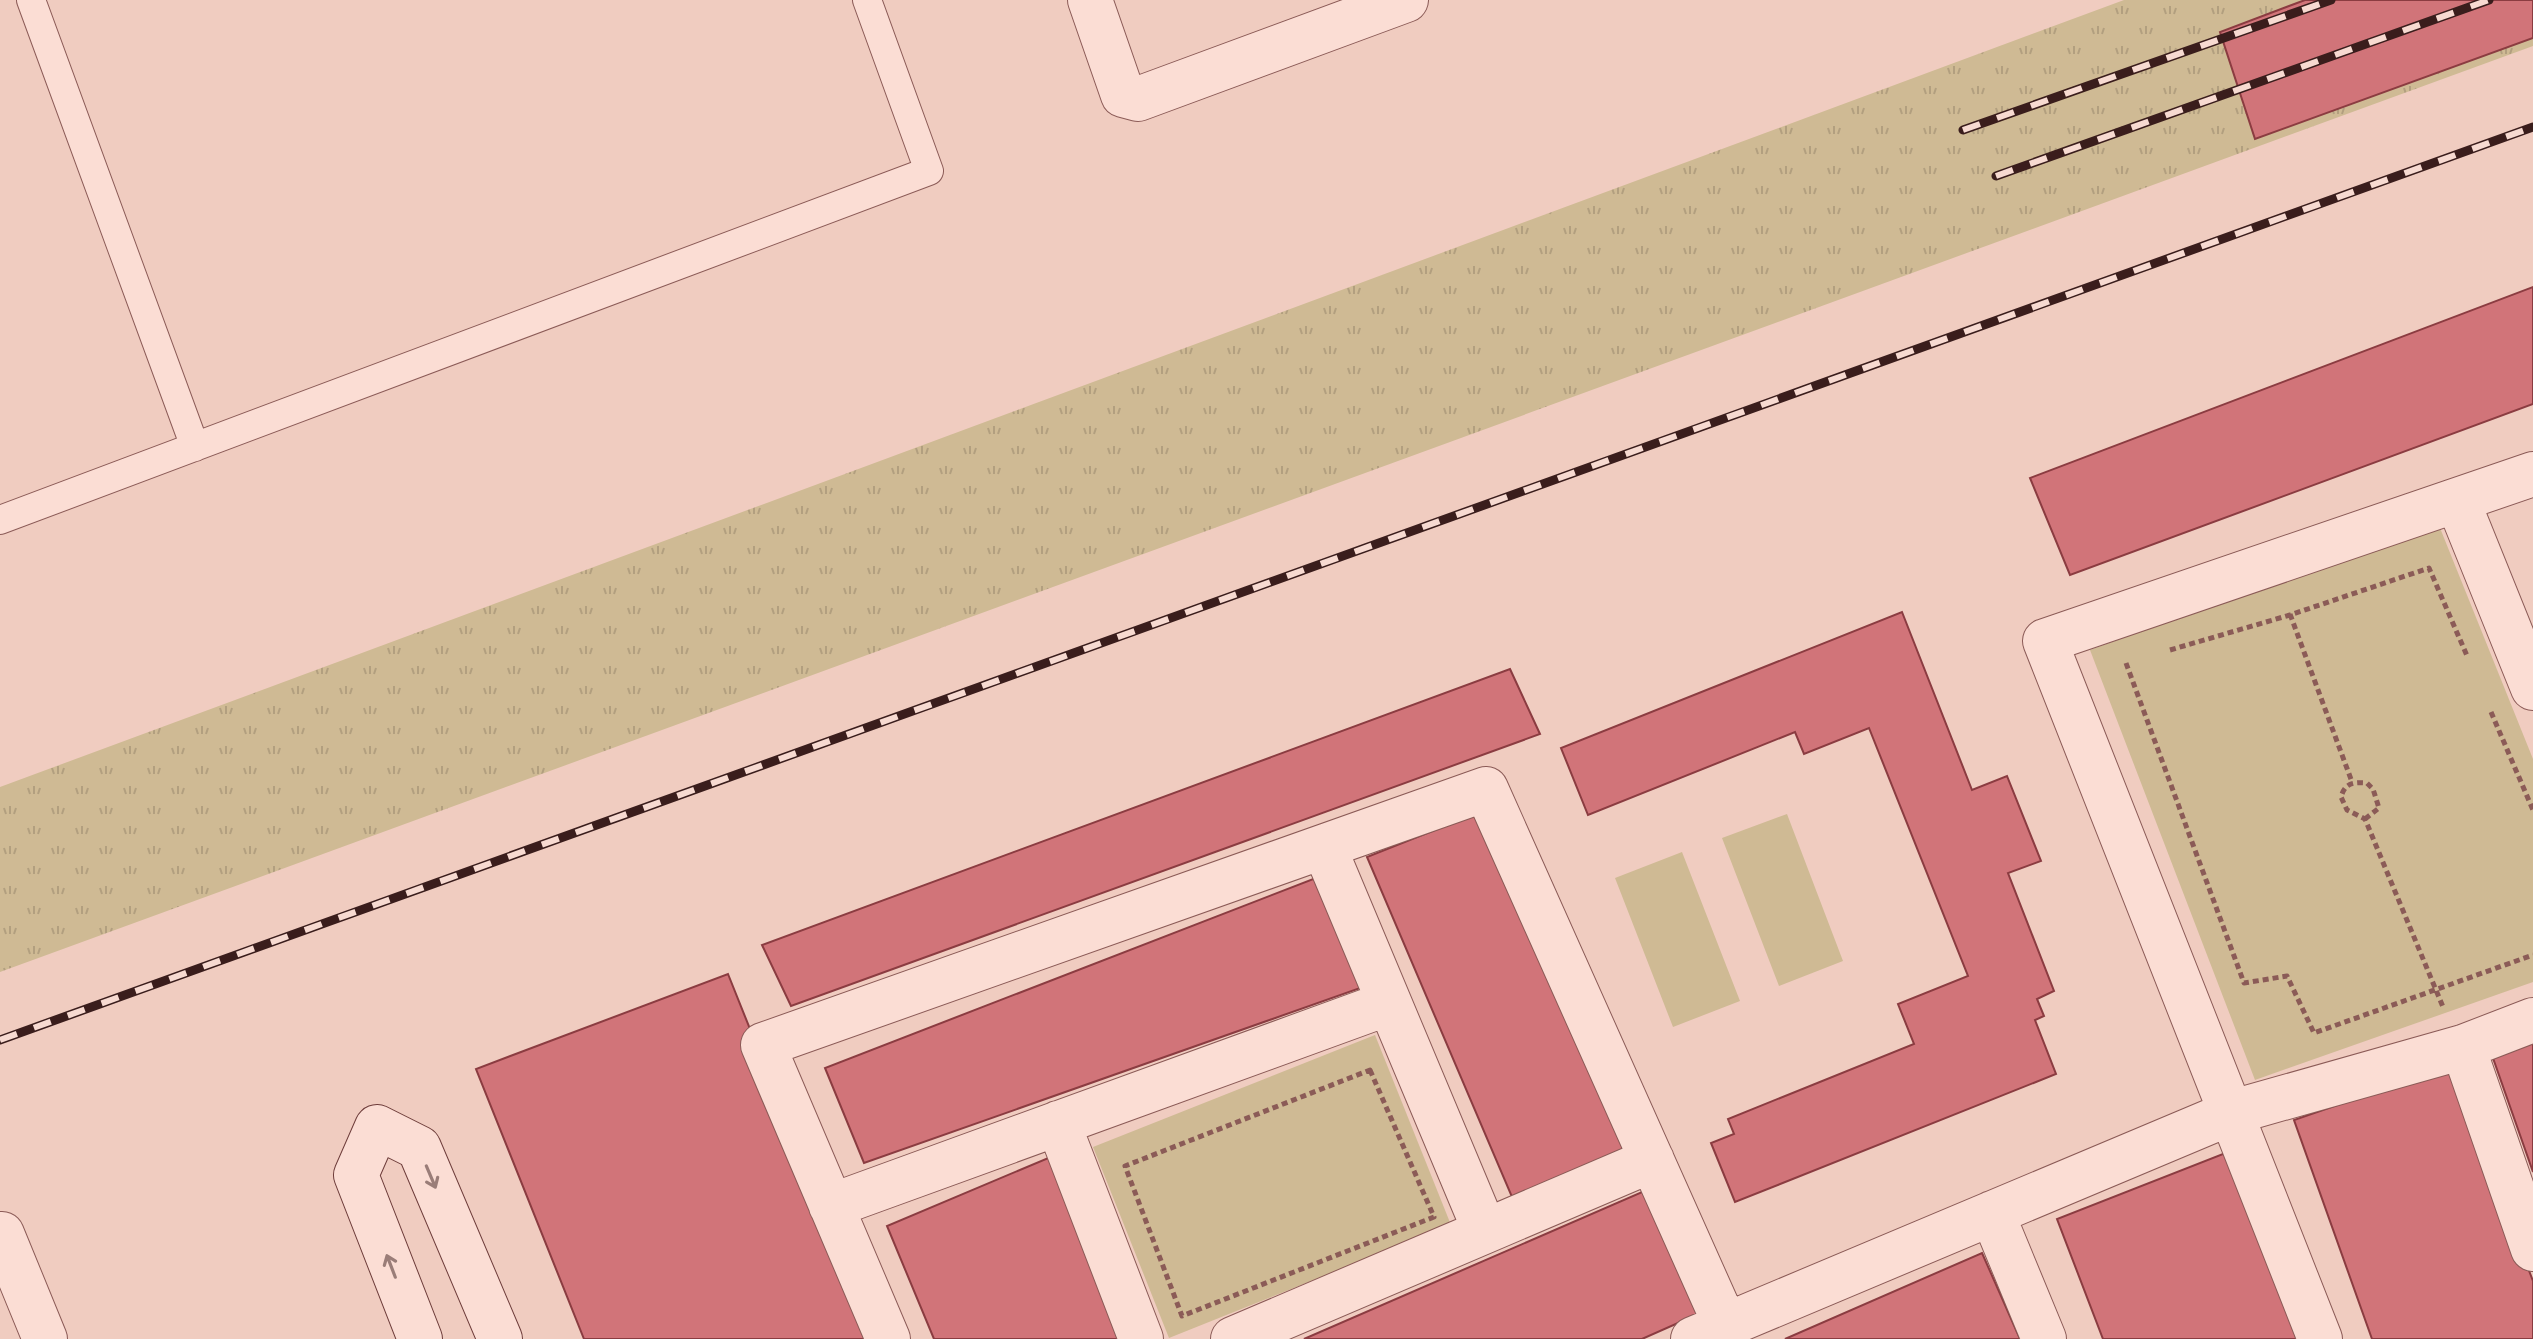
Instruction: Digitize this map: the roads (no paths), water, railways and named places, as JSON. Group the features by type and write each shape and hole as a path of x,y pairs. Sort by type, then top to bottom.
{"street":[{"path":"1090,0 1123,95 1138,99 1406,0"},
{"path":"2320,1339 2045,641 2273,566 2533,474"},
{"path":"2458,502 2533,688"},
{"path":"888,1339 763,1045 1486,789 1652,1160 1709,1332 2233,1112 2463,1047 2533,1020"},
{"path":"1324,847 1485,1231"},
{"path":"831,1206 1389,1003"},
{"path":"2463,1047 2532,1243"},
{"path":"1058,1123 1141,1339"},
{"path":"420,1339 356,1175 377,1127 419,1148 500,1339"},
{"path":"1233,1339 1652,1160"},
{"path":"1992,1213 2044,1339"},
{"path":"2,1234 45,1339"}],"lane":[{"path":"31,0 195,447"},
{"path":"0,520 929,171 867,0"}],"railway":[{"path":"1963,130 2331,0"},
{"path":"1996,176 2489,0"},
{"path":"0,1040 2533,127"}]}
